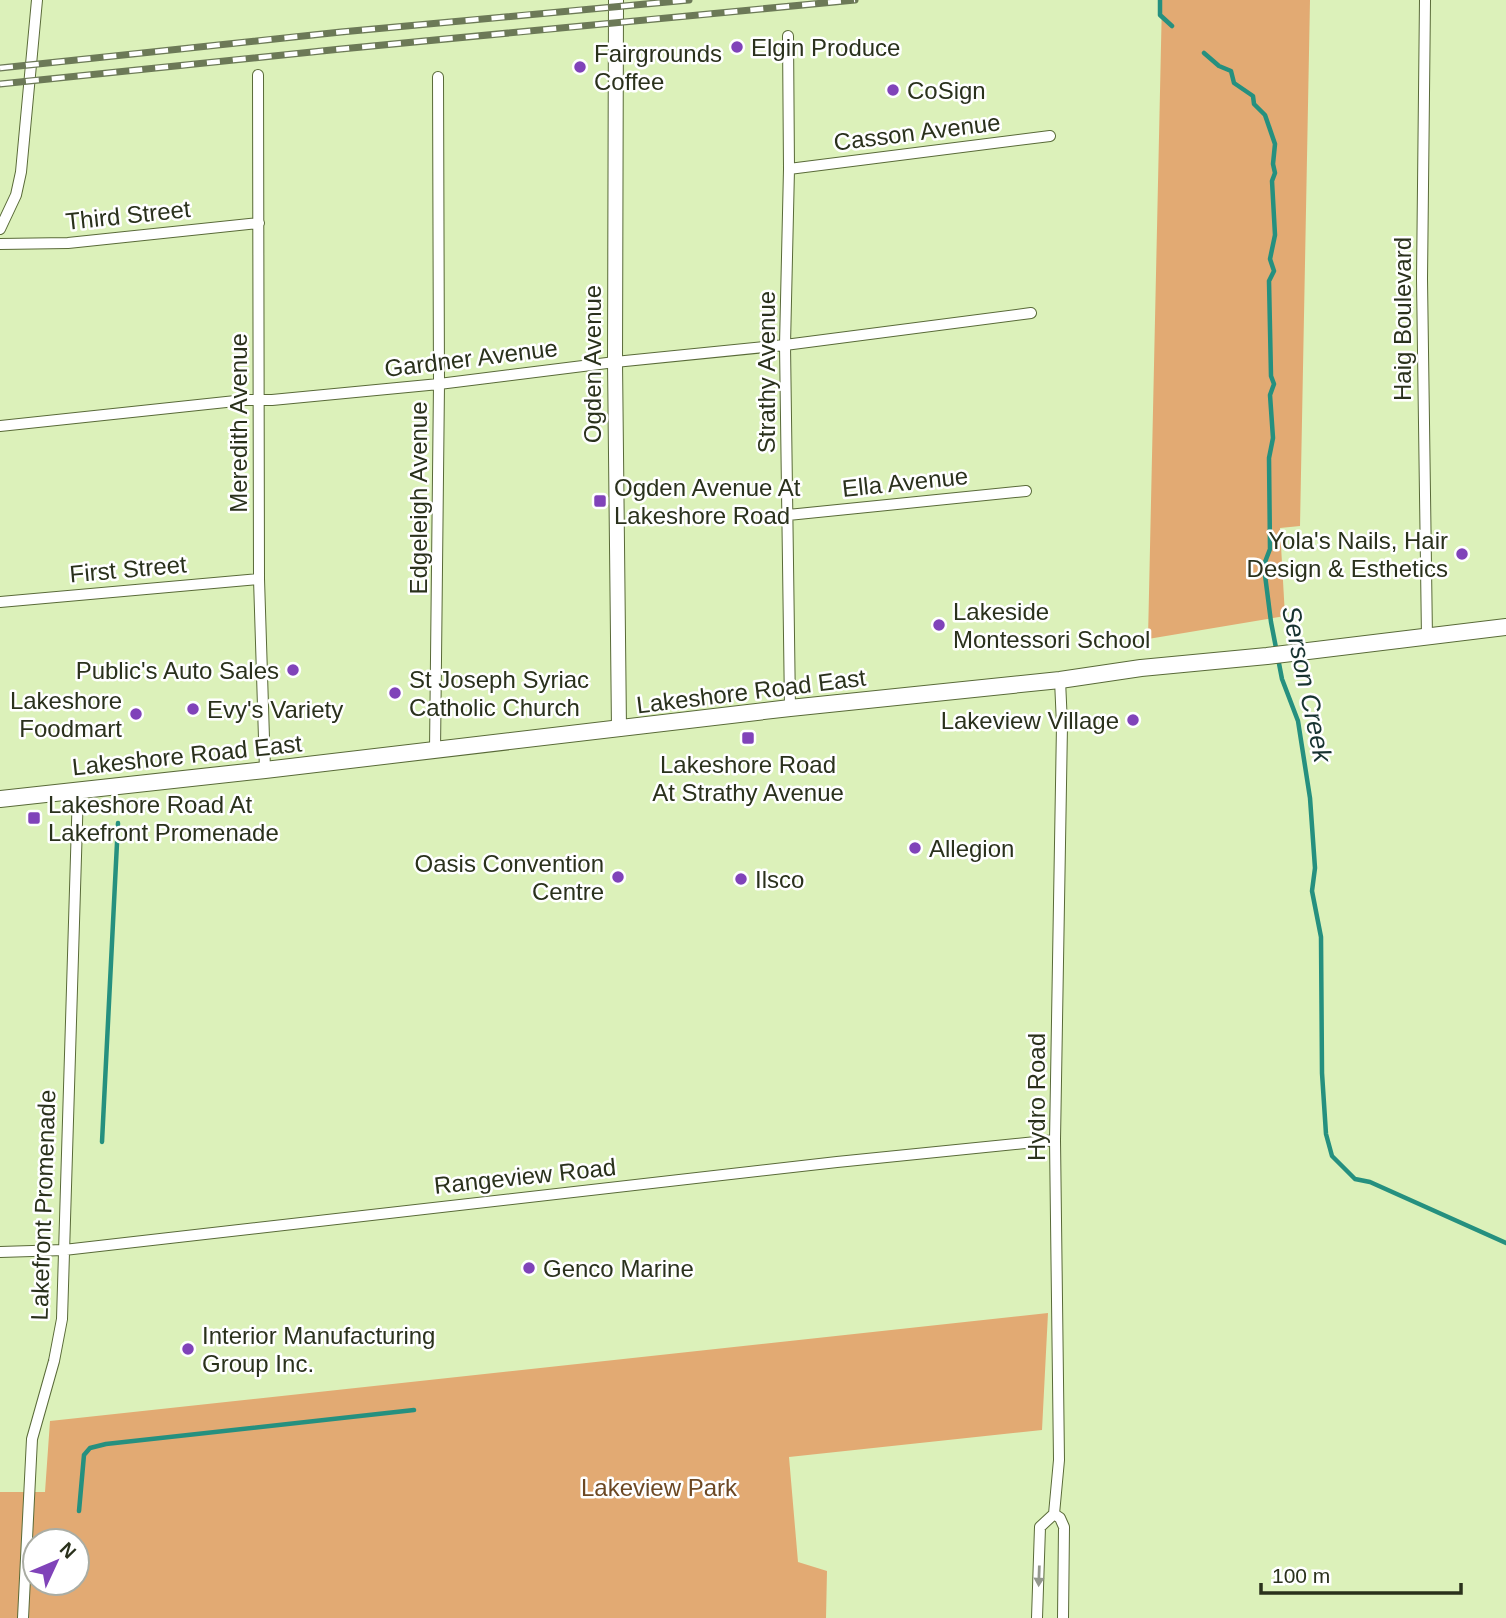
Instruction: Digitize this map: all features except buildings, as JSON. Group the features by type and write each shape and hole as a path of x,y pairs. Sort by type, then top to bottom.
{"main road":[{"name":"Lakeshore Road East","path":"0,799 1506,627"}],"street":[{"path":"0,229 16,195 21,172 37,0"},
{"name":"Ogden Avenue","path":"616,0 615,362 619,729"},
{"name":"Haig Boulevard","path":"1425,0 1422,279 1427,638"},
{"name":"Strathy Avenue","path":"788,36 789,169 785,345 790,708"},
{"name":"Meredith Avenue","path":"258,75 259,579 265,770"},
{"name":"Edgeleigh Avenue","path":"435,751 439,384 438,77"},
{"name":"Casson Avenue","path":"789,169 1049,136"},
{"name":"Third Street","path":"0,244 68,243 259,223"},
{"name":"Gardner Avenue","path":"0,426 244,400 259,401 439,384 615,362 785,345 1031,313"},
{"name":"Ella Avenue","path":"789,515 1026,491"},
{"name":"First Street","path":"0,602 259,579"},
{"name":"Hydro Road","path":"1054,1514 1059,1460 1055,1140 1062,725 1060,680"},
{"name":"Lakefront Promenade","path":"23,1618 32,1439 54,1361 62,1319 78,790"},
{"name":"Rangeview Road","path":"0,1252 64,1250 824,1163 1055,1140"},
{"path":"1037,1618 1040,1527 1054,1514 1060,1518 1064,1527 1063,1618"}],"green space":[{"path":"1162,0 1310,0 1300,526 1280,528 1285,616 1148,639"},
{"name":"Lakeview Park","path":"1048,1313 1042,1430 789,1457 798,1562 827,1571 826,1618 0,1618 0,1492 45,1492 50,1421"}],"waterway":[{"name":"Serson Creek","path":"1160,0 1160,15 1172,26"},
{"name":"Serson Creek","path":"1204,53 1219,66 1231,71 1234,83 1253,96 1254,104 1265,115 1275,144 1275,173 1272,181 1275,235 1270,259 1274,271 1269,281 1271,376 1274,384 1270,395 1273,438 1269,458 1270,549 1265,562 1265,575 1282,679 1298,721 1310,798 1315,868 1312,891 1321,937 1322,1073 1326,1134 1332,1156 1355,1179 1370,1182 1506,1243"},
{"path":"102,1142 118,823"},
{"path":"79,1511 84,1455 90,1448 106,1444 414,1410"}],"railway":[{"path":"0,68 341,32 689,0"},
{"path":"0,84 855,0"}],"place":[{"name":"Elgin Produce","path":"737,47"},
{"name":"Fairgrounds Coffee","path":"580,67"},
{"name":"CoSign","path":"893,90"},
{"name":"Ogden Avenue At Lakeshore Road","path":"600,501"},
{"name":"Yola's Nails, Hair Design & Esthetics","path":"1462,554"},
{"name":"Lakeside Montessori School","path":"939,625"},
{"name":"Public's Auto Sales","path":"293,670"},
{"name":"St Joseph Syriac Catholic Church","path":"395,693"},
{"name":"Evy's Variety","path":"193,709"},
{"name":"Lakeshore Foodmart","path":"136,714"},
{"name":"Lakeview Village","path":"1133,720"},
{"name":"Lakeshore Road At Strathy Avenue","path":"748,738"},
{"name":"Lakeshore Road At Lakefront Promenade","path":"34,818"},
{"name":"Allegion","path":"915,848"},
{"name":"Oasis Convention Centre","path":"618,877"},
{"name":"Ilsco","path":"741,879"},
{"name":"Genco Marine","path":"529,1268"},
{"name":"Interior Manufacturing Group Inc.","path":"188,1349"}]}
